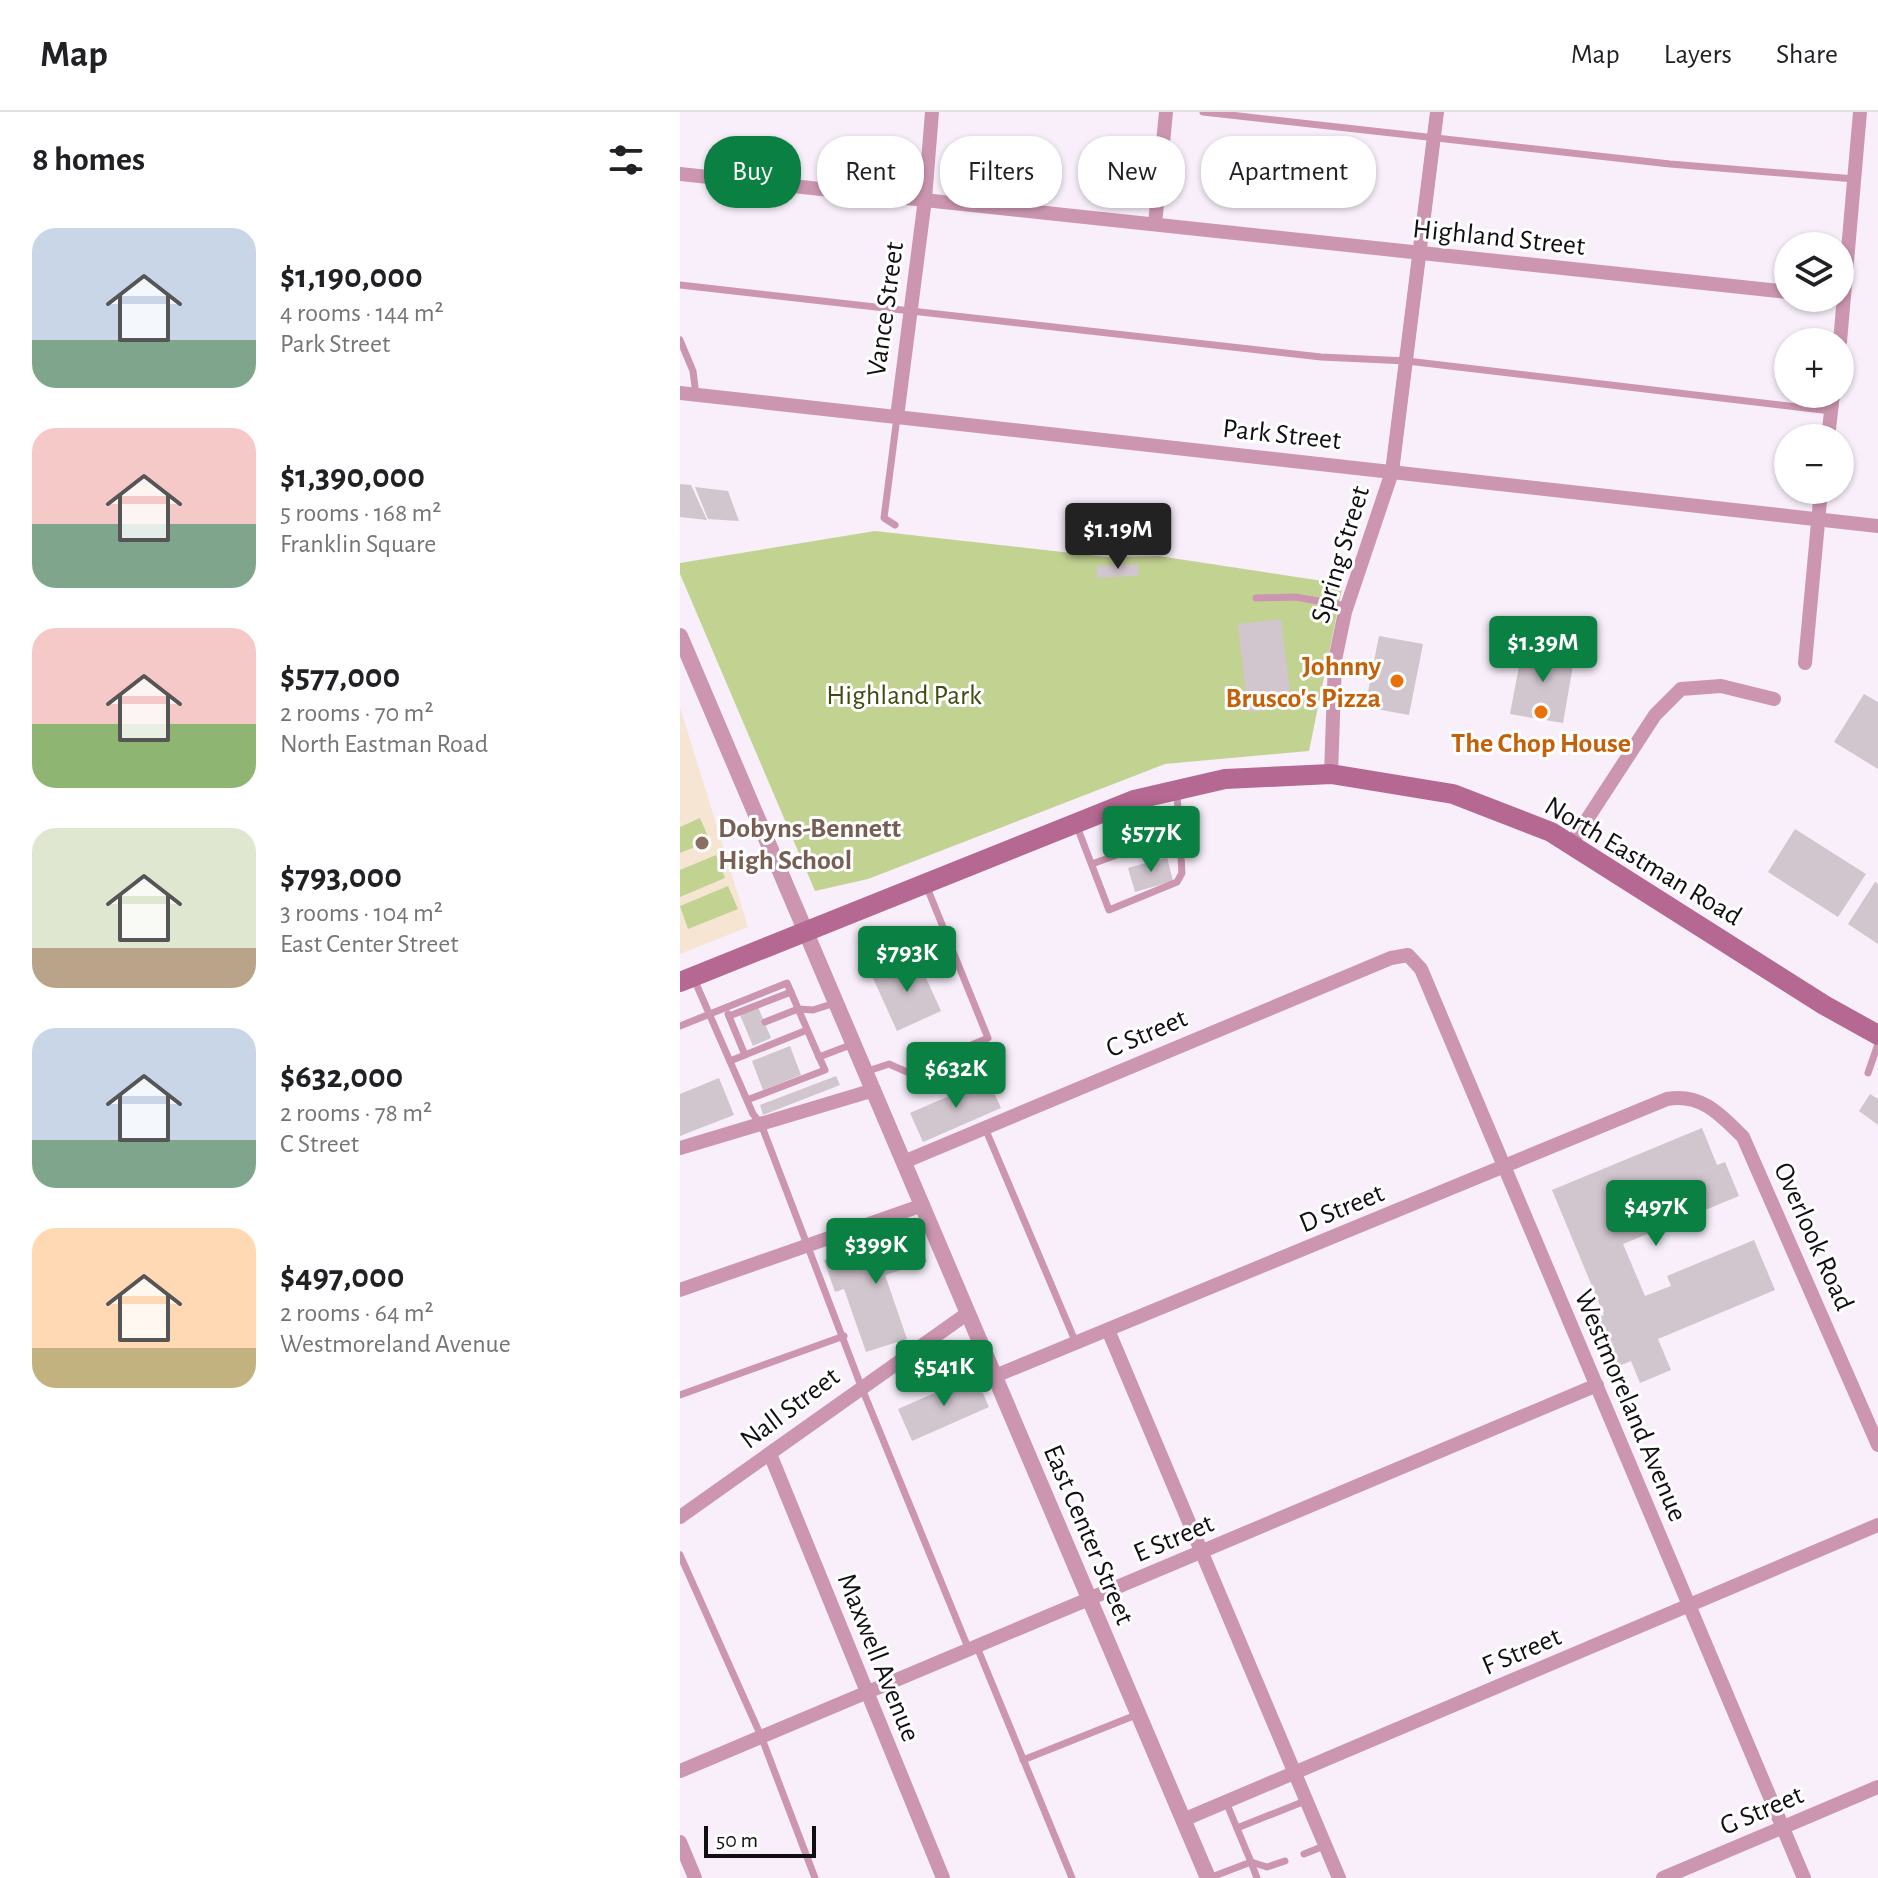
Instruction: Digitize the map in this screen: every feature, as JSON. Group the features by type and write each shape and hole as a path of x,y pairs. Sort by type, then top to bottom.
{"main road":[{"name":"North Eastman Road","path":"686,979 1076,822 1177,788 1264,775 1331,774 1453,794 1526,820 1571,844 1824,1005 1878,1035"}],"street":[{"name":"Vance Street","path":"897,417 908,309 925,199 932,112"},
{"path":"1155,224 1166,112"},
{"name":"Spring Street","path":"1331,774 1335,660 1347,606 1392,472 1437,112"},
{"path":"1850,232 1860,112"},
{"name":"Highland Street","path":"680,174 1774,291"},
{"name":"Park Street","path":"680,393 1878,526"},
{"path":"1830,424 1831,408"},
{"path":"1805,663 1820,504"},
{"name":"East Center Street","path":"680,636 803,931 906,1161 1208,1878"},
{"path":"1571,844 1655,715 1681,689 1721,686 1774,699"},
{"name":"C Street","path":"906,1161 1391,958 1408,955"},
{"name":"Westmoreland Avenue","path":"1408,955 1421,969 1502,1169 1597,1385 1804,1878"},
{"path":"680,1148 874,1090"},
{"name":"D Street","path":"995,1376 1667,1099 1685,1096 1706,1104"},
{"name":"Overlook Road","path":"1706,1104 1743,1137 1878,1445"},
{"path":"680,1290 923,1205"},
{"name":"Nall Street","path":"680,1517 968,1313"},
{"path":"1108,1330 1339,1878"},
{"name":"E Street","path":"680,1771 1597,1385"},
{"name":"Maxwell Avenue","path":"770,1454 943,1878"},
{"name":"F Street","path":"1183,1820 1878,1525"},
{"name":"G Street","path":"1663,1878 1878,1787"},
{"path":"680,1842 695,1878"}],"lane":[{"path":"1203,112 1670,164 1855,179"},
{"path":"680,285 1321,357 1407,361 1831,411"},
{"path":"680,340 693,371 696,395"},
{"path":"895,525 884,518 897,417"},
{"path":"1256,598 1316,599 1347,606"},
{"path":"1076,822 1109,910 1177,882 1182,873 1177,788"},
{"path":"1092,864 1179,832"},
{"path":"865,1072 889,1064 907,1072 988,1038 925,883"},
{"path":"686,979 710,1015 747,1100 761,1124 861,1386 1072,1878"},
{"path":"680,1026 727,1012 787,983 825,1070 747,1100"},
{"path":"765,1022 798,1009 813,1010 835,1003"},
{"path":"727,1012 745,1055"},
{"path":"736,1033 747,1029"},
{"path":"730,1061 807,1030"},
{"path":"819,1057 853,1044"},
{"path":"1868,1073 1878,1044"},
{"path":"985,1128 1076,1343"},
{"path":"680,1395 844,1336"},
{"path":"680,1555 761,1736 815,1878"},
{"path":"1023,1760 1138,1714"},
{"path":"1237,1828 1306,1800"},
{"path":"1226,1802 1257,1878"},
{"path":"1304,1854 1325,1846"},
{"path":"1208,1878 1251,1862 1267,1867 1285,1861"}],"shaded area":[{"name":"Dobyns-Bennett High School","path":"680,707 748,927 680,954"}],"green space":[{"name":"Highland Park","path":"875,531 1107,557 1159,556 1343,584 1309,751 1165,764 868,879 815,891 680,574 680,563"},
{"path":"700,818 710,841 680,853 680,827"},
{"path":"716,855 725,878 680,897 680,870"},
{"path":"728,886 738,909 688,929 680,906"}],"building":[{"path":"680,484 691,485 707,520 680,517"},
{"path":"695,487 728,491 739,521 708,519"},
{"path":"1138,564 1139,576 1097,578 1096,566"},
{"path":"1281,619 1292,707 1248,712 1238,624"},
{"path":"1379,636 1423,644 1409,715 1365,707"},
{"path":"1523,645 1575,654 1563,723 1510,714"},
{"path":"1864,694 1878,702 1878,769 1834,742"},
{"path":"1795,829 1866,874 1838,917 1768,872"},
{"path":"1167,857 1173,881 1135,892 1128,868"},
{"path":"1875,882 1878,884 1878,944 1848,924"},
{"path":"917,958 941,1011 897,1031 873,978"},
{"path":"758,1007 771,1038 753,1046 740,1015"},
{"path":"790,1046 801,1075 763,1090 752,1061"},
{"path":"836,1076 840,1085 763,1115 760,1105"},
{"path":"719,1078 734,1115 680,1136 680,1094"},
{"path":"988,1079 1001,1108 923,1142 910,1113"},
{"path":"1870,1094 1878,1099 1878,1125 1859,1111"},
{"path":"1702,1128 1717,1165 1725,1162 1739,1196 1623,1244 1645,1296 1671,1286 1667,1276 1754,1240 1775,1290 1658,1339 1671,1370 1640,1383 1631,1361 1619,1366 1613,1351 1605,1354 1590,1320 1604,1315 1552,1190"},
{"path":"917,1230 927,1262 885,1275 907,1339 866,1352 844,1289 835,1292 824,1260"},
{"path":"975,1375 989,1407 912,1441 898,1409"}],"place":[{"name":"Johnny Brusco's Pizza","path":"1397,681"},
{"name":"The Chop House","path":"1541,712"},
{"name":"Dobyns-Bennett High School","path":"702,843"}]}
